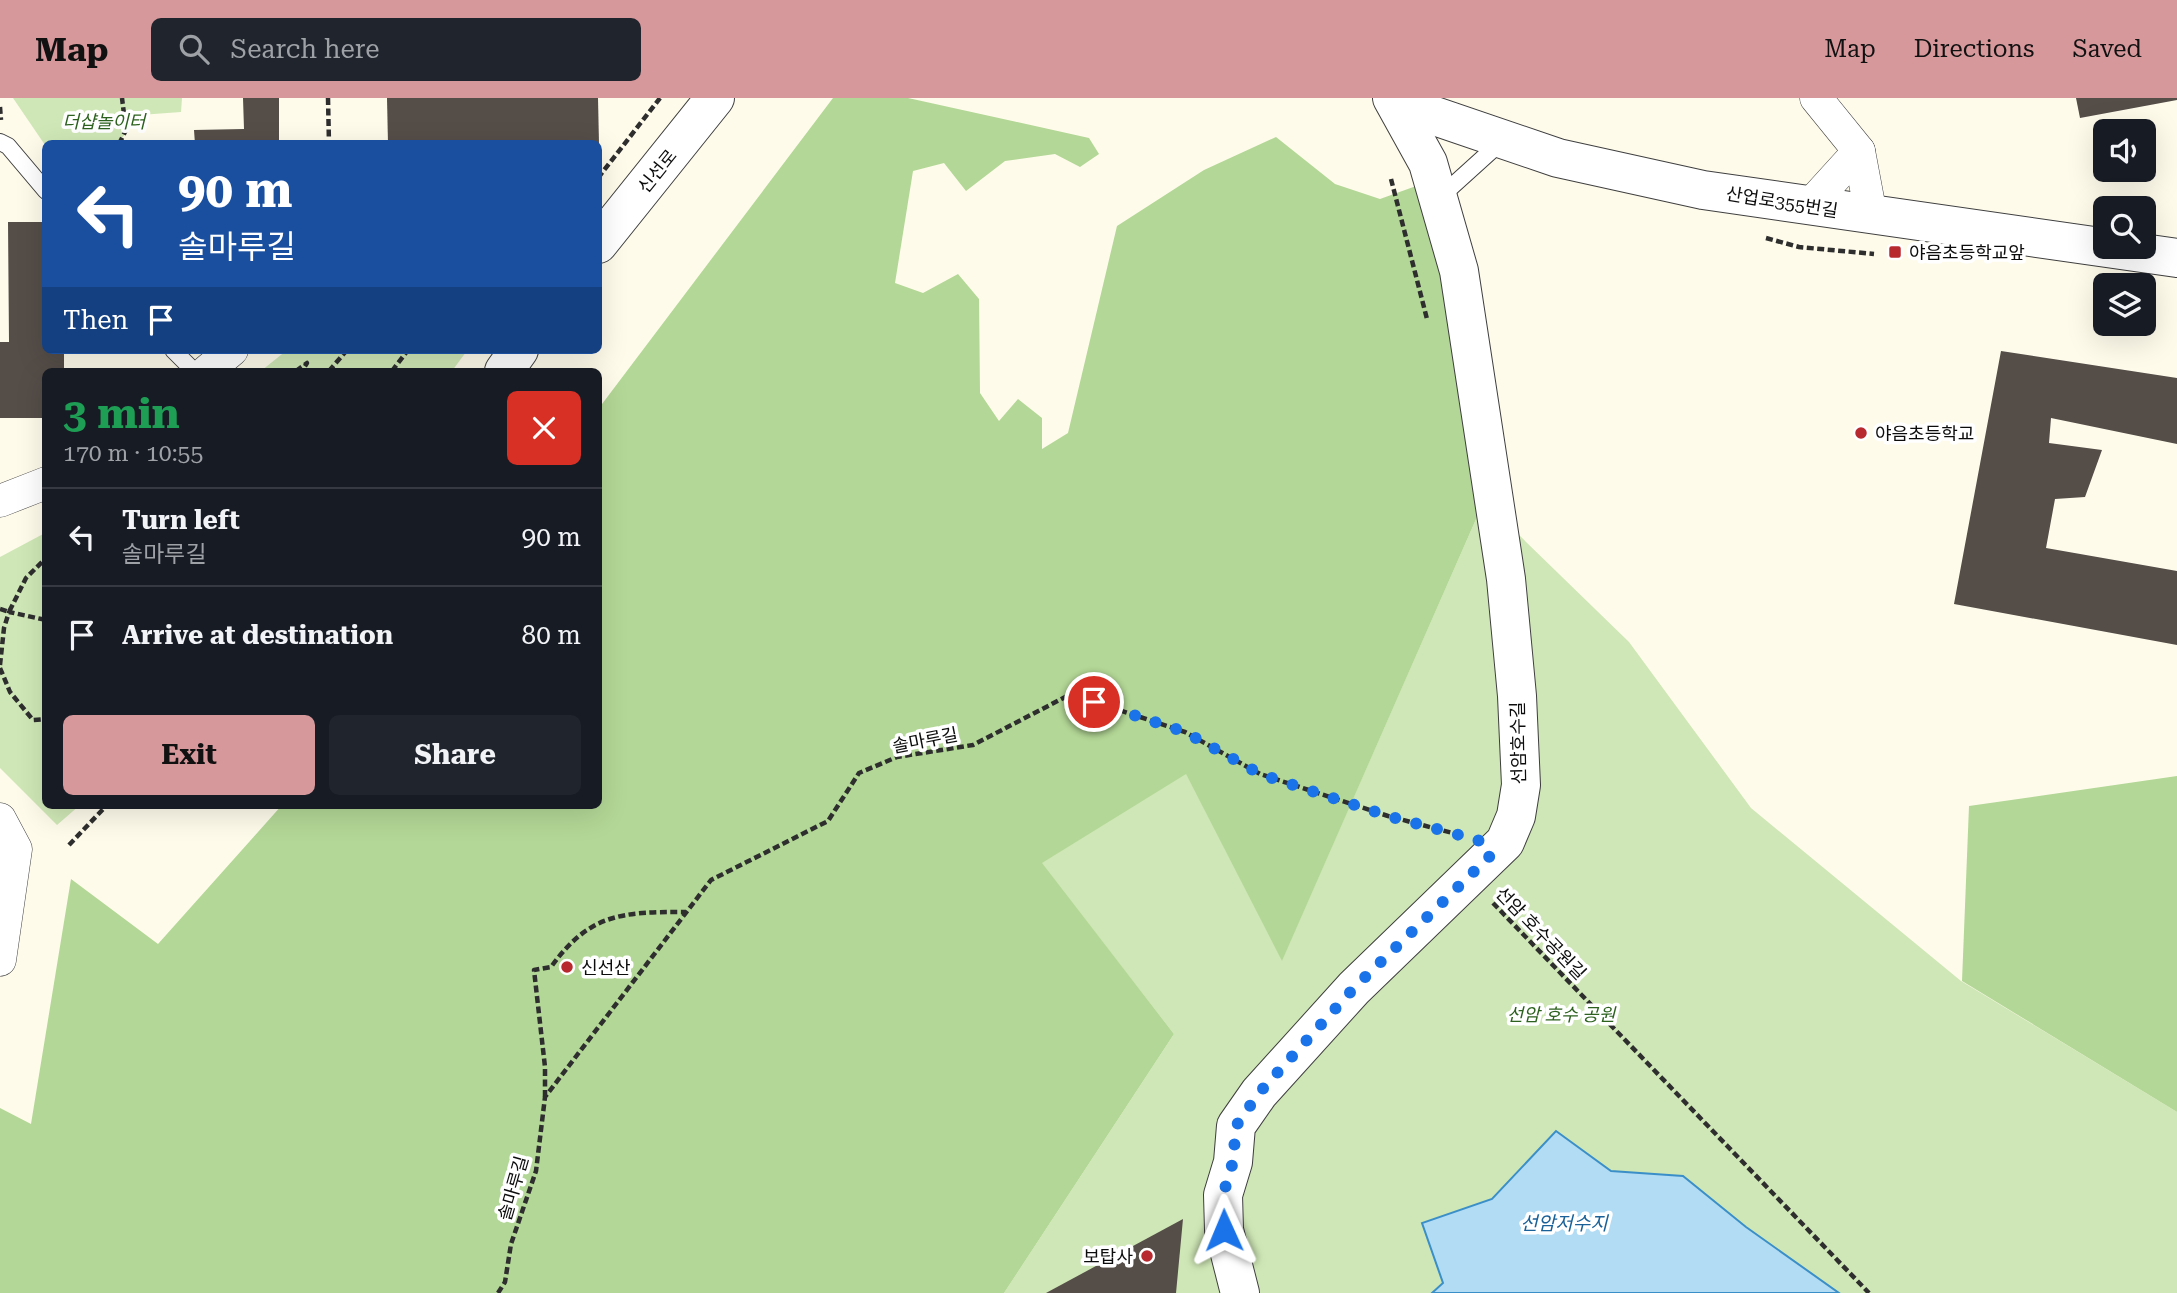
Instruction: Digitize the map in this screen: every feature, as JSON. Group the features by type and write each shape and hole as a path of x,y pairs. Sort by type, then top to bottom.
{"street":[{"name":"신선로","path":"602,239 715,98"},
{"name":"선암호수길","path":"1240,1293 1224,1218 1223,1195 1233,1162 1236,1126 1259,1093 1354,988 1504,842 1516,816 1521,785 1517,696 1506,579 1459,271 1428,163 1392,98"},
{"name":"산업로355번길","path":"1398,98 1426,113 1558,158 1676,184 1809,206 2177,258"},
{"path":"1816,98 1859,151 1871,215"},
{"path":"1809,206 1859,151"},
{"path":"211,368 227,354"},
{"path":"0,501 42,485"},
{"path":"0,819 16,849 0,960"}],"lane":[{"path":"1439,198 1505,139"},
{"path":"0,142 8,146 42,186"},
{"path":"177,354 191,368"}],"path":[{"path":"121,140 126,130 122,98"},
{"path":"328,98 329,140"},
{"path":"602,173 660,98"},
{"path":"1759,237 1800,247 1882,255"},
{"path":"332,368 344,354"},
{"path":"394,368 405,354"},
{"path":"42,562 26,578 9,612 4,628 0,667 10,692 33,720 42,719"},
{"path":"0,609 42,619"},
{"name":"솔마루길","path":"498,1293 505,1282 511,1244 536,1171 545,1097 711,880 828,821 859,773 897,757 974,745 1071,695 1185,732 1260,774 1388,816 1478,840 1491,855"},
{"path":"69,845 103,809"},
{"name":"선암 호수공원길","path":"1490,900 1869,1293"},
{"path":"545,1097 545,1067 534,970 551,967 566,947 597,921 640,912 686,912"}],"green space":[{"name":"더샵놀이터","path":"13,98 182,98 181,112 140,115 120,140 42,141"},
{"path":"833,98 908,98 1089,138 1099,154 1080,167 1055,154 1005,161 966,191 944,163 913,171 895,283 923,293 958,274 979,299 980,393 999,421 1018,399 1042,418 1042,449 1068,433 1117,226 1204,170 1276,137 1335,184 1380,199 1430,181 1484,501 1282,961 1186,774 1042,863 1174,1034 1004,1293 0,1293 0,1108 31,1124 71,879 158,944 278,809 602,809 602,404"},
{"path":"282,354 465,354 454,368 265,368"},
{"name":"선암 호수 공원","path":"1484,501 1629,642 1751,808 1961,981 2177,1112 2177,1293 1004,1293 1174,1034 1041,863 1186,773 1282,960"},
{"path":"42,535 42,809 75,809 57,825 0,768 0,557"},
{"path":"2177,776 2177,1112 1962,981 1969,806"}],"water":[{"name":"선암저수지","path":"1556,1131 1611,1171 1683,1176 1746,1227 1839,1293 1432,1293 1443,1283 1422,1223 1492,1199"}],"building":[{"path":"243,98 279,98 279,140 195,140 194,130 244,129"},
{"path":"387,98 598,98 599,140 388,140"},
{"path":"2076,98 2177,98 2177,100 2080,118"},
{"path":"8,222 42,222 42,354 64,354 64,368 42,368 42,418 0,418 0,342 9,342"},
{"path":"2001,351 2177,378 2177,444 2051,418 2049,443 2102,450 2085,497 2055,499 2046,548 2177,571 2177,645 1954,604"},
{"name":"보탑사","path":"1183,1219 1176,1293 1046,1293"}],"place":[{"name":"야음초등학교앞","path":"1895,252"},
{"name":"야음초등학교","path":"1861,433"},
{"name":"신선산","path":"567,967"},
{"name":"보탑사","path":"1147,1256"}],"route":[{"path":"1094,702 1185,732 1260,774 1388,816 1478,840 1491,855 1354,988 1259,1093 1236,1126 1233,1162 1223,1195 1224,1230"}]}
